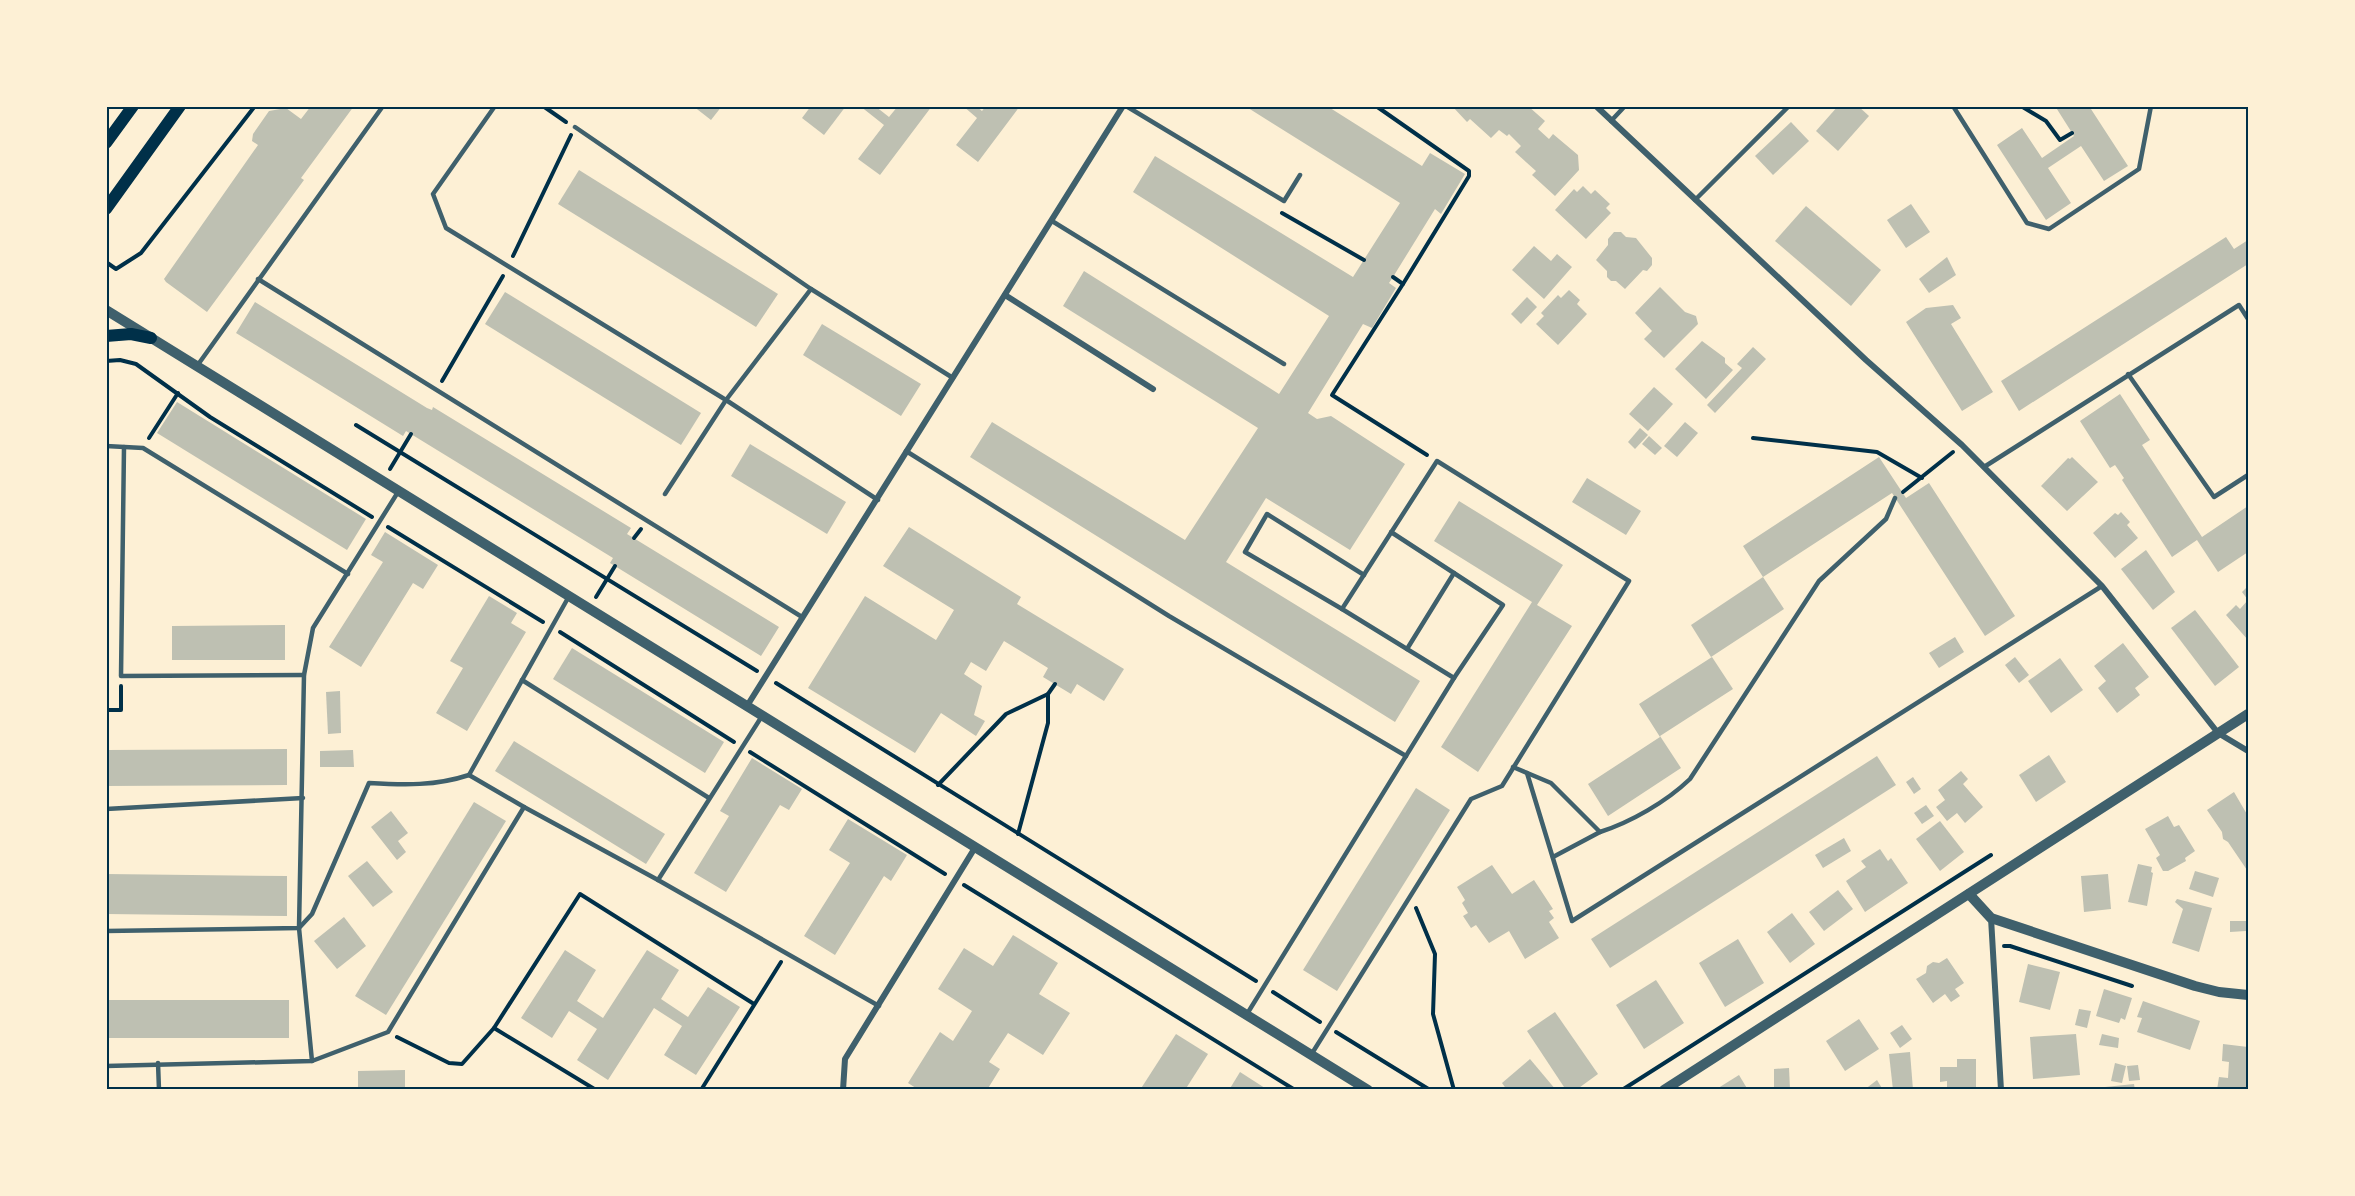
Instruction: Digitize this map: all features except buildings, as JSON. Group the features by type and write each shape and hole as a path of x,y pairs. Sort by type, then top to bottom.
{"main road":[{"path":"106,143 133,106"},
{"path":"106,209 180,106"},
{"path":"106,336 131,334 151,338"}],"street":[{"path":"747,706 1124,106"},
{"path":"1596,106 1962,445 2102,586 2218,733 2248,751"},
{"path":"1005,295 1153,389"},
{"path":"106,310 399,489 762,716 977,845 1368,1089"},
{"path":"1664,1089 2248,714"},
{"path":"843,1089 845,1059 977,845"},
{"path":"1969,894 1991,918 2194,986 2219,992 2248,995"},
{"path":"1991,918 2001,1089"}],"lane":[{"path":"197,366 383,106"},
{"path":"495,106 433,194 446,228 726,400 878,500"},
{"path":"1124,106 1284,201 1300,174"},
{"path":"1611,121 1625,106"},
{"path":"1695,200 1789,106"},
{"path":"1953,106 2026,223 2049,229 2139,169 2151,106"},
{"path":"575,127 811,290 953,378"},
{"path":"1052,221 1284,364"},
{"path":"258,279 802,617"},
{"path":"665,494 726,400 811,290"},
{"path":"1984,467 2239,305 2248,319"},
{"path":"2128,374 2214,497 2248,475"},
{"path":"106,446 143,448 348,574"},
{"path":"124,447 121,676 304,675"},
{"path":"906,452 1170,616 1406,756"},
{"path":"1311,1055 1472,799 1502,786 1629,581 1437,461 1342,609"},
{"path":"312,1061 299,928 304,675 314,628 399,489"},
{"path":"1553,857 1600,832 1619,826 1680,788 1690,779 1819,581 1886,519 1895,498"},
{"path":"1364,574 1267,514 1245,552 1454,678"},
{"path":"1247,1014 1454,678 1503,605 1391,532"},
{"path":"1407,649 1454,573"},
{"path":"1527,773 1572,921 2102,586"},
{"path":"106,931 299,928 312,914 369,783 411,785 448,782 469,775 569,595"},
{"path":"522,680 709,798"},
{"path":"658,880 762,716"},
{"path":"1514,767 1551,783 1600,832"},
{"path":"469,775 879,1006"},
{"path":"106,809 303,798"},
{"path":"106,1066 312,1061 388,1032 524,807"},
{"path":"158,1063 159,1089"}],"path":[{"path":"106,262 116,269 141,253 255,106"},
{"path":"437,389 508,266 575,127 543,106"},
{"path":"1376,106 1469,171 1469,176 1332,395 1437,461"},
{"path":"2021,106 2046,121 2060,140 2072,132"},
{"path":"1284,201 1278,211 1364,260"},
{"path":"1393,277 1403,284"},
{"path":"106,361 120,360 136,364 178,393 143,448"},
{"path":"356,425 607,578 1430,1089"},
{"path":"383,480 411,434"},
{"path":"1753,438 1877,452 1922,478"},
{"path":"1902,493 1962,445"},
{"path":"589,608 615,566"},
{"path":"106,710 121,710 121,676"},
{"path":"938,785 1006,714 1048,694 1055,684"},
{"path":"1018,834 1048,723 1048,694"},
{"path":"1622,1089 1991,855"},
{"path":"388,1032 449,1063 462,1064 494,1028 580,894 754,1004"},
{"path":"1411,896 1433,944 1433,1014 1454,1089"},
{"path":"2002,948 2010,946 2132,986"},
{"path":"701,1089 787,953"},
{"path":"494,1028 596,1089"}]}
